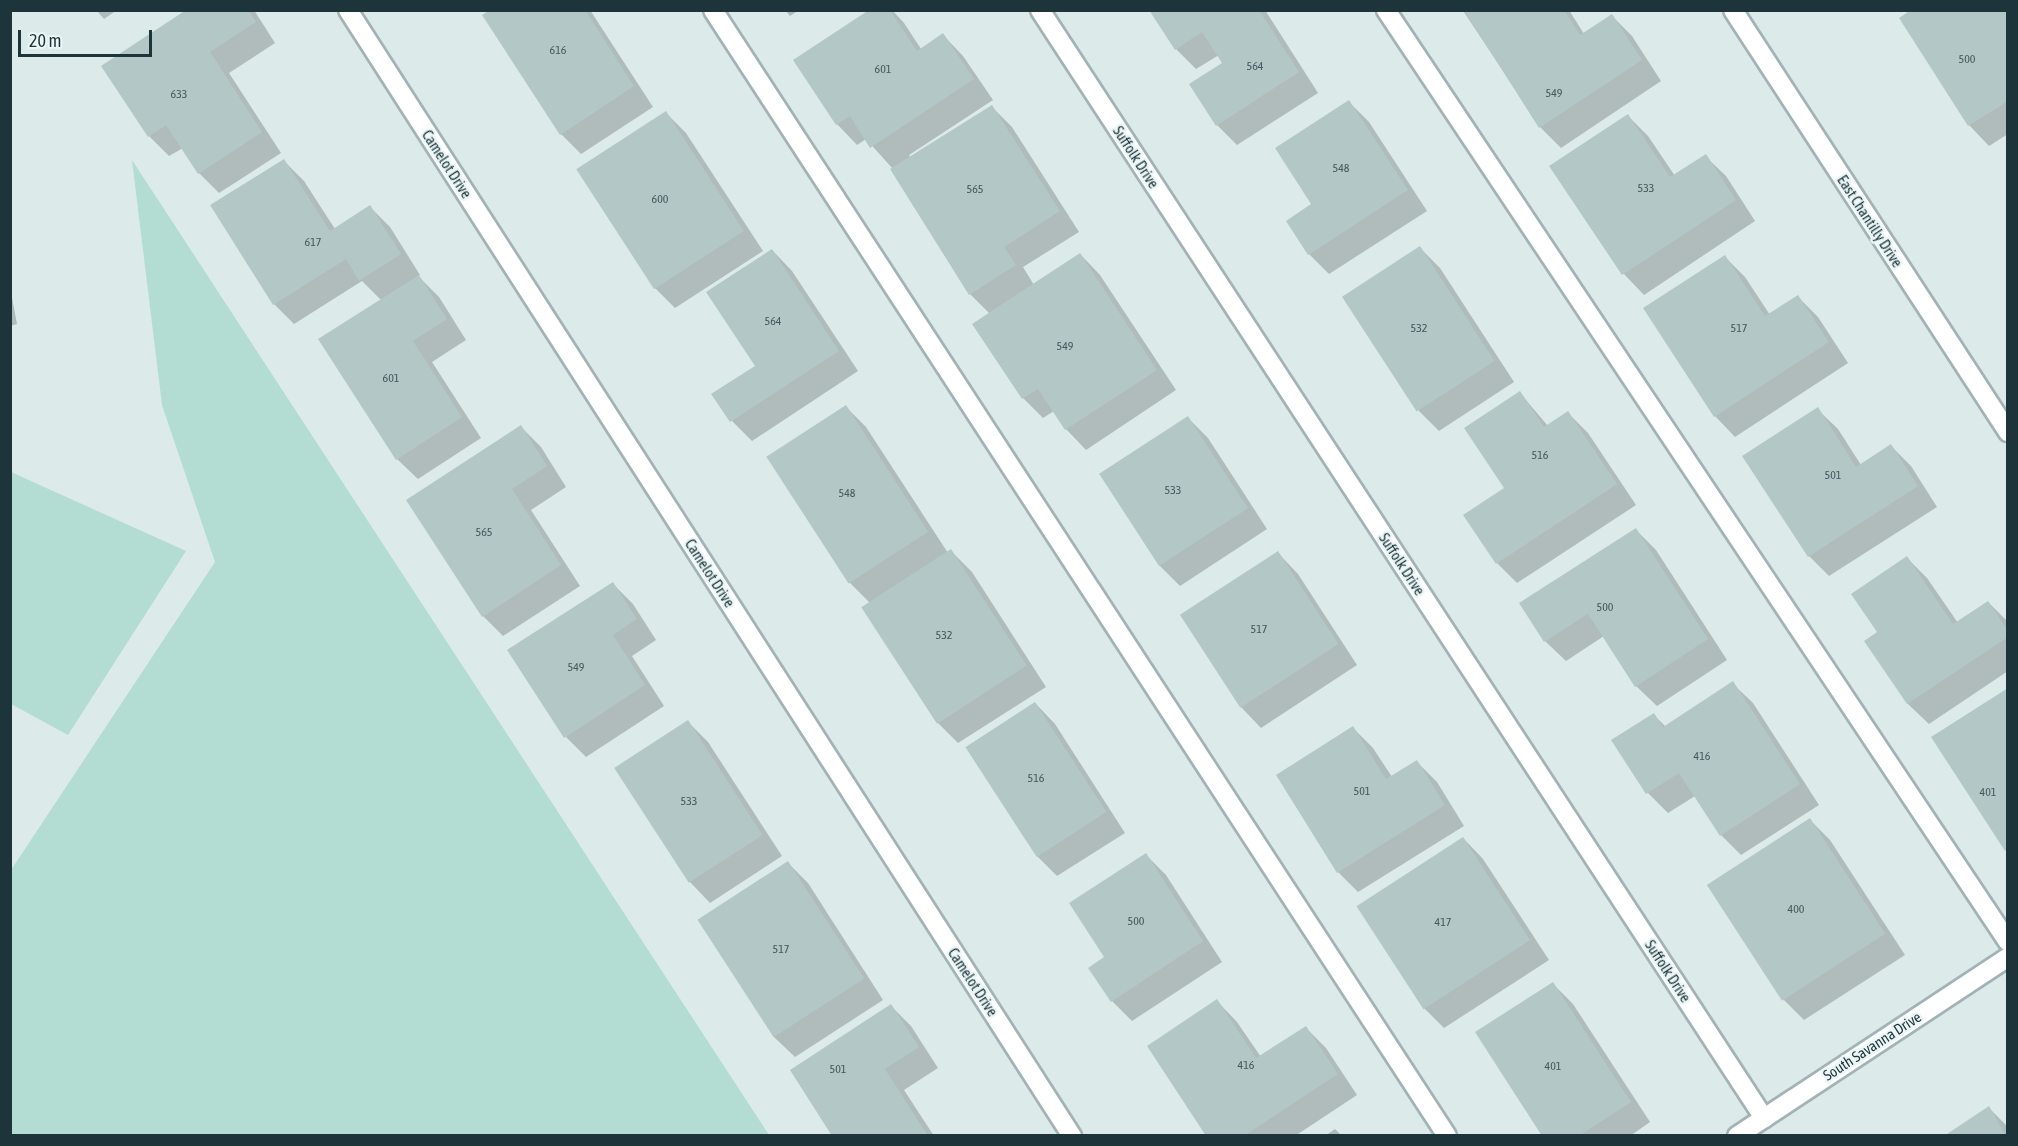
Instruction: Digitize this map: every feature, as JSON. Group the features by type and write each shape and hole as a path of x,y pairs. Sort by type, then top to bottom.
{"street":[{"name":"Camelot Drive","path":"348,10 1072,1136"},
{"path":"713,10 1447,1136"},
{"name":"Suffolk Drive","path":"1040,10 1764,1118"},
{"path":"1386,10 2007,942"},
{"name":"East Chantilly Drive","path":"1733,10 2007,432"},
{"name":"South Savanna Drive","path":"1737,1136 2007,957"}],"green space":[{"path":"132,160 769,1135 11,1135 11,870 215,562 162,405"},
{"path":"11,472 186,551 68,735 11,704"}],"building":[{"path":"186,10 248,10 256,22 210,52 262,132 198,174 166,125 148,137 101,66"},
{"path":"490,10 585,10 634,86 560,135 482,15"},
{"path":"869,10 890,10 917,51 943,33 974,79 870,148 850,116 836,125 793,60"},
{"path":"1149,10 1259,10 1299,72 1216,126 1189,84 1222,63 1202,32 1175,50"},
{"path":"1464,10 1564,10 1580,35 1612,14 1642,60 1539,128"},
{"path":"1911,10 2008,10 2008,101 1968,126 1899,18"},
{"path":"1349,100 1408,190 1308,255 1286,221 1311,204 1275,148"},
{"path":"992,105 1060,211 1004,247 1016,265 969,295 890,169"},
{"path":"666,111 744,231 654,289 576,169"},
{"path":"1628,114 1670,177 1706,154 1736,200 1622,275 1549,166"},
{"path":"284,159 330,231 370,205 401,254 359,281 346,259 273,305 210,205"},
{"path":"1420,246 1495,361 1417,412 1342,297"},
{"path":"772,249 839,351 730,422 711,394 755,366 706,292"},
{"path":"1080,253 1157,370 1065,430 1038,389 1022,399 972,324"},
{"path":"1725,255 1765,316 1798,295 1829,342 1714,417 1643,308"},
{"path":"419,275 447,319 413,341 462,417 396,460 318,339"},
{"path":"1520,391 1544,427 1568,411 1617,484 1496,564 1463,515 1504,488 1464,428"},
{"path":"846,405 928,532 849,583 766,457"},
{"path":"1818,407 1856,467 1891,444 1918,486 1808,557 1742,456"},
{"path":"1188,416 1248,508 1159,566 1099,474"},
{"path":"521,425 547,466 512,489 561,565 482,617 406,500"},
{"path":"1636,528 1708,639 1635,687 1588,614 1544,642 1519,603"},
{"path":"951,549 1027,666 937,724 861,607"},
{"path":"1278,551 1338,644 1240,708 1180,615"},
{"path":"1907,556 1953,624 1988,601 2008,631 2008,637 1907,704 1864,641 1877,632 1851,594"},
{"path":"613,582 637,619 613,635 645,685 564,738 507,650"},
{"path":"1733,681 1800,784 1720,836 1679,773 1646,794 1611,740 1654,713 1663,727"},
{"path":"2008,688 2008,849 2005,851 1931,737"},
{"path":"1035,702 1106,812 1037,857 965,747"},
{"path":"688,720 763,835 689,883 614,768"},
{"path":"1353,726 1386,779 1417,760 1445,805 1337,873 1276,775"},
{"path":"1810,818 1885,934 1782,1001 1707,885"},
{"path":"1463,837 1530,940 1423,1009 1356,906"},
{"path":"1146,853 1203,941 1111,1002 1088,968 1104,957 1069,903"},
{"path":"788,861 864,978 774,1037 697,920"},
{"path":"1553,982 1631,1102 1579,1136 1542,1136 1475,1032"},
{"path":"1217,999 1256,1058 1306,1026 1338,1074 1244,1136 1206,1136 1147,1046"},
{"path":"891,1004 919,1047 885,1069 928,1136 832,1136 790,1070"},
{"path":"1989,1106 2006,1136 1944,1136"}]}
